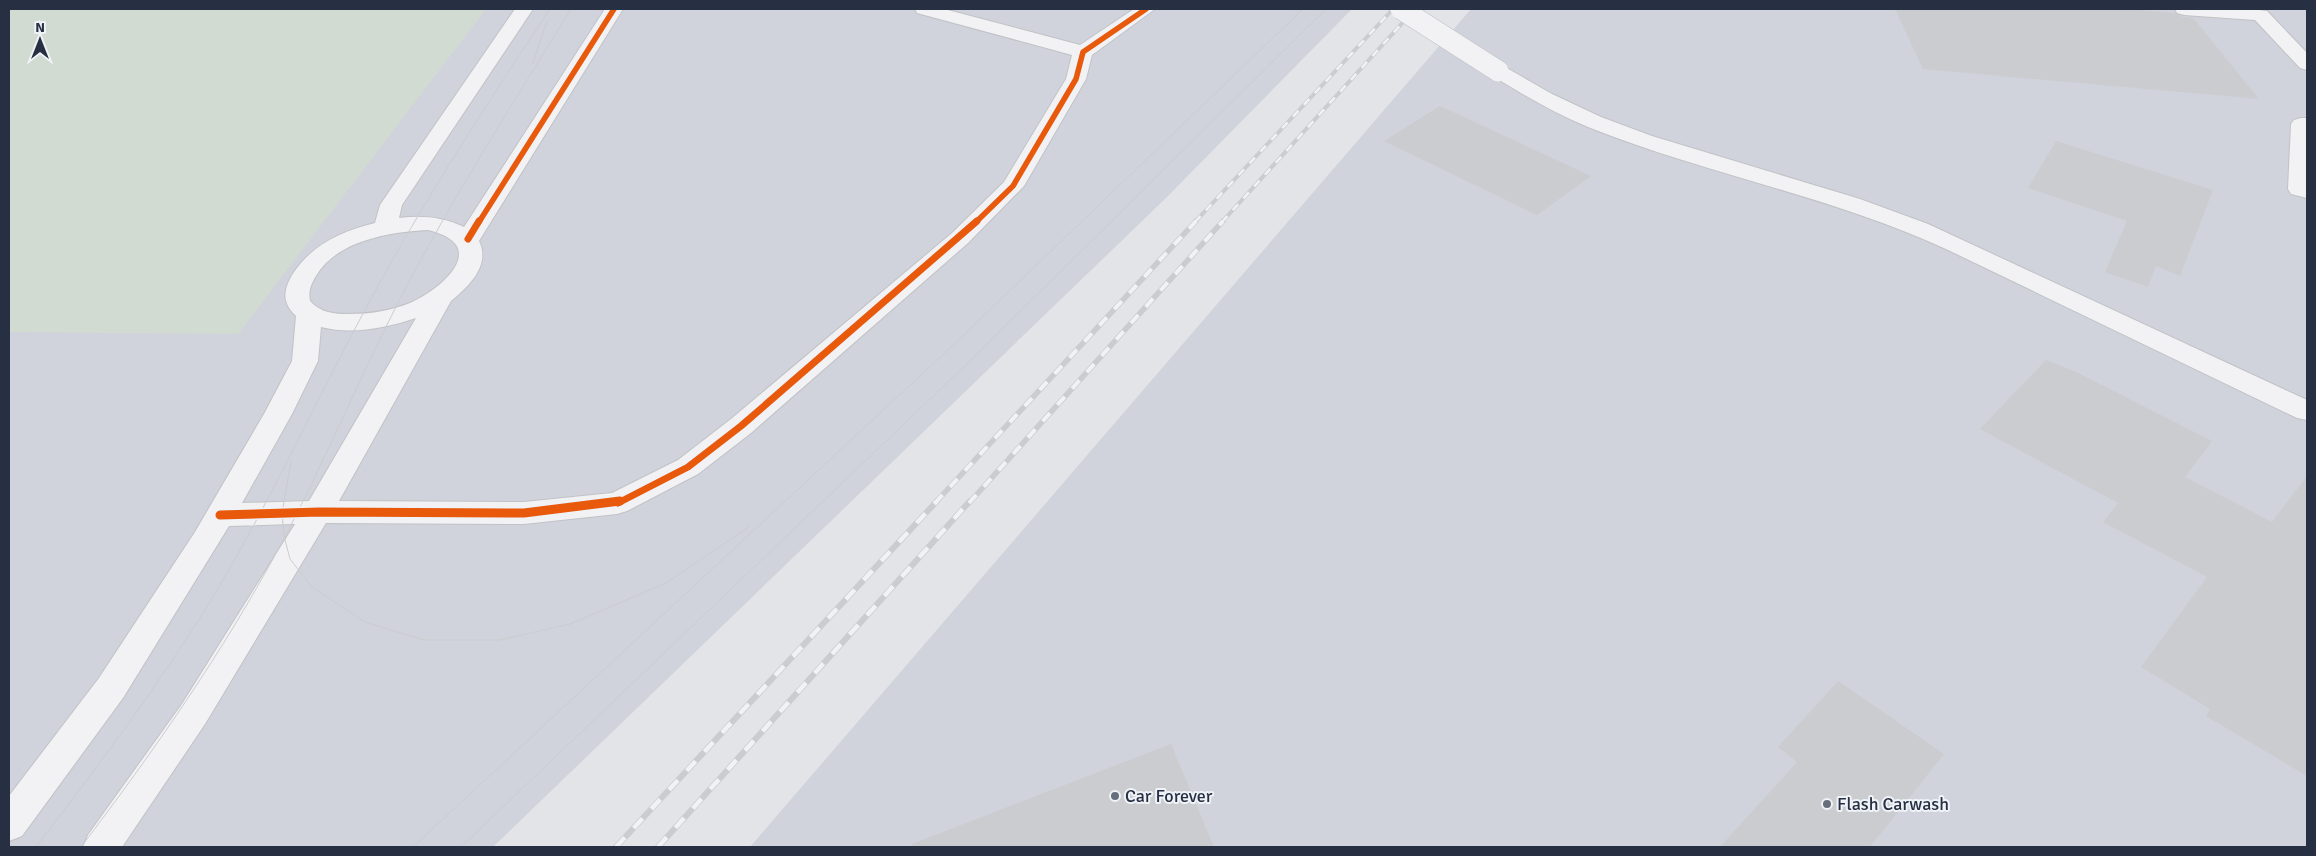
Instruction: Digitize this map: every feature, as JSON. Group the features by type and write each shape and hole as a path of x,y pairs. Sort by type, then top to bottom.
{"lane":[{"path":"386,227 391,205 524,9"},
{"path":"468,239 614,9"},
{"path":"924,9 1083,52"},
{"path":"220,515 319,512 524,512 617,504 688,467 749,420 952,245 1013,186 1076,79 1083,52 1146,9"},
{"path":"1401,9 1518,84 1582,116 1648,142 1832,196 1905,223 2307,411"},
{"path":"2184,9 2260,15 2307,64"},
{"path":"2307,124 2301,124 2299,189 2307,191"},
{"path":"413,223 440,225 457,231 468,239 472,257 463,276 441,296 418,308 392,317 358,323 330,322 309,314 298,303 297,289 303,274 317,258 336,245 360,234 386,227 413,223"},
{"path":"101,847 201,702 265,601 319,512 441,296"},
{"path":"9,824 111,688 220,515 278,414 305,361 309,314"}],"shaded area":[{"path":"9,9 1352,9 1167,197 493,847 9,847"},
{"path":"9,9 486,9 238,334 9,332"},
{"path":"1471,9 2307,9 2307,847 750,847"}],"building":[{"path":"1895,9 2129,9 2175,13 2183,17 2193,18 2259,99 1923,69"},
{"path":"1440,106 1591,176 1537,215 1384,141"},
{"path":"2056,141 2213,190 2180,276 2156,266 2148,287 2105,272 2127,221 2028,188"},
{"path":"2046,360 2076,372 2212,441 2185,477 2272,522 2307,476 2307,776 2206,716 2210,709 2141,667 2207,577 2103,522 2118,503 1980,429"},
{"name":"Flash Carwash","path":"1838,681 1944,754 1870,847 1720,847 1797,762 1778,747"},
{"name":"Car Forever","path":"1171,744 1214,847 913,847 912,844"}],"tram line":[{"path":"36,847 150,693 213,597 254,525 389,266 456,154 550,9"},
{"path":"284,537 386,326 422,258 484,150 571,9"},
{"path":"413,847 950,348 1303,9"},
{"path":"461,847 973,358 1326,9"},
{"path":"533,63 547,21"},
{"path":"284,537 282,513 291,461"},
{"path":"284,537 290,559 312,587 365,622 424,640 500,640 570,624 666,583 749,527"},
{"path":"81,847 187,700 235,624 284,537"}],"railway":[{"path":"1195,222 1393,9"},
{"path":"1222,222 1415,9"},
{"path":"935,503 1196,221"},
{"path":"969,503 1223,221"},
{"path":"616,847 937,501"},
{"path":"658,847 970,501"}],"cycle path":[{"path":"468,239 614,9"},
{"path":"220,515 319,512 524,513 617,503 688,467 741,426 960,238 1013,186 1076,79 1083,52 1146,9"}],"place":[{"name":"Car Forever","path":"1115,796"},
{"name":"Flash Carwash","path":"1827,804"}]}
